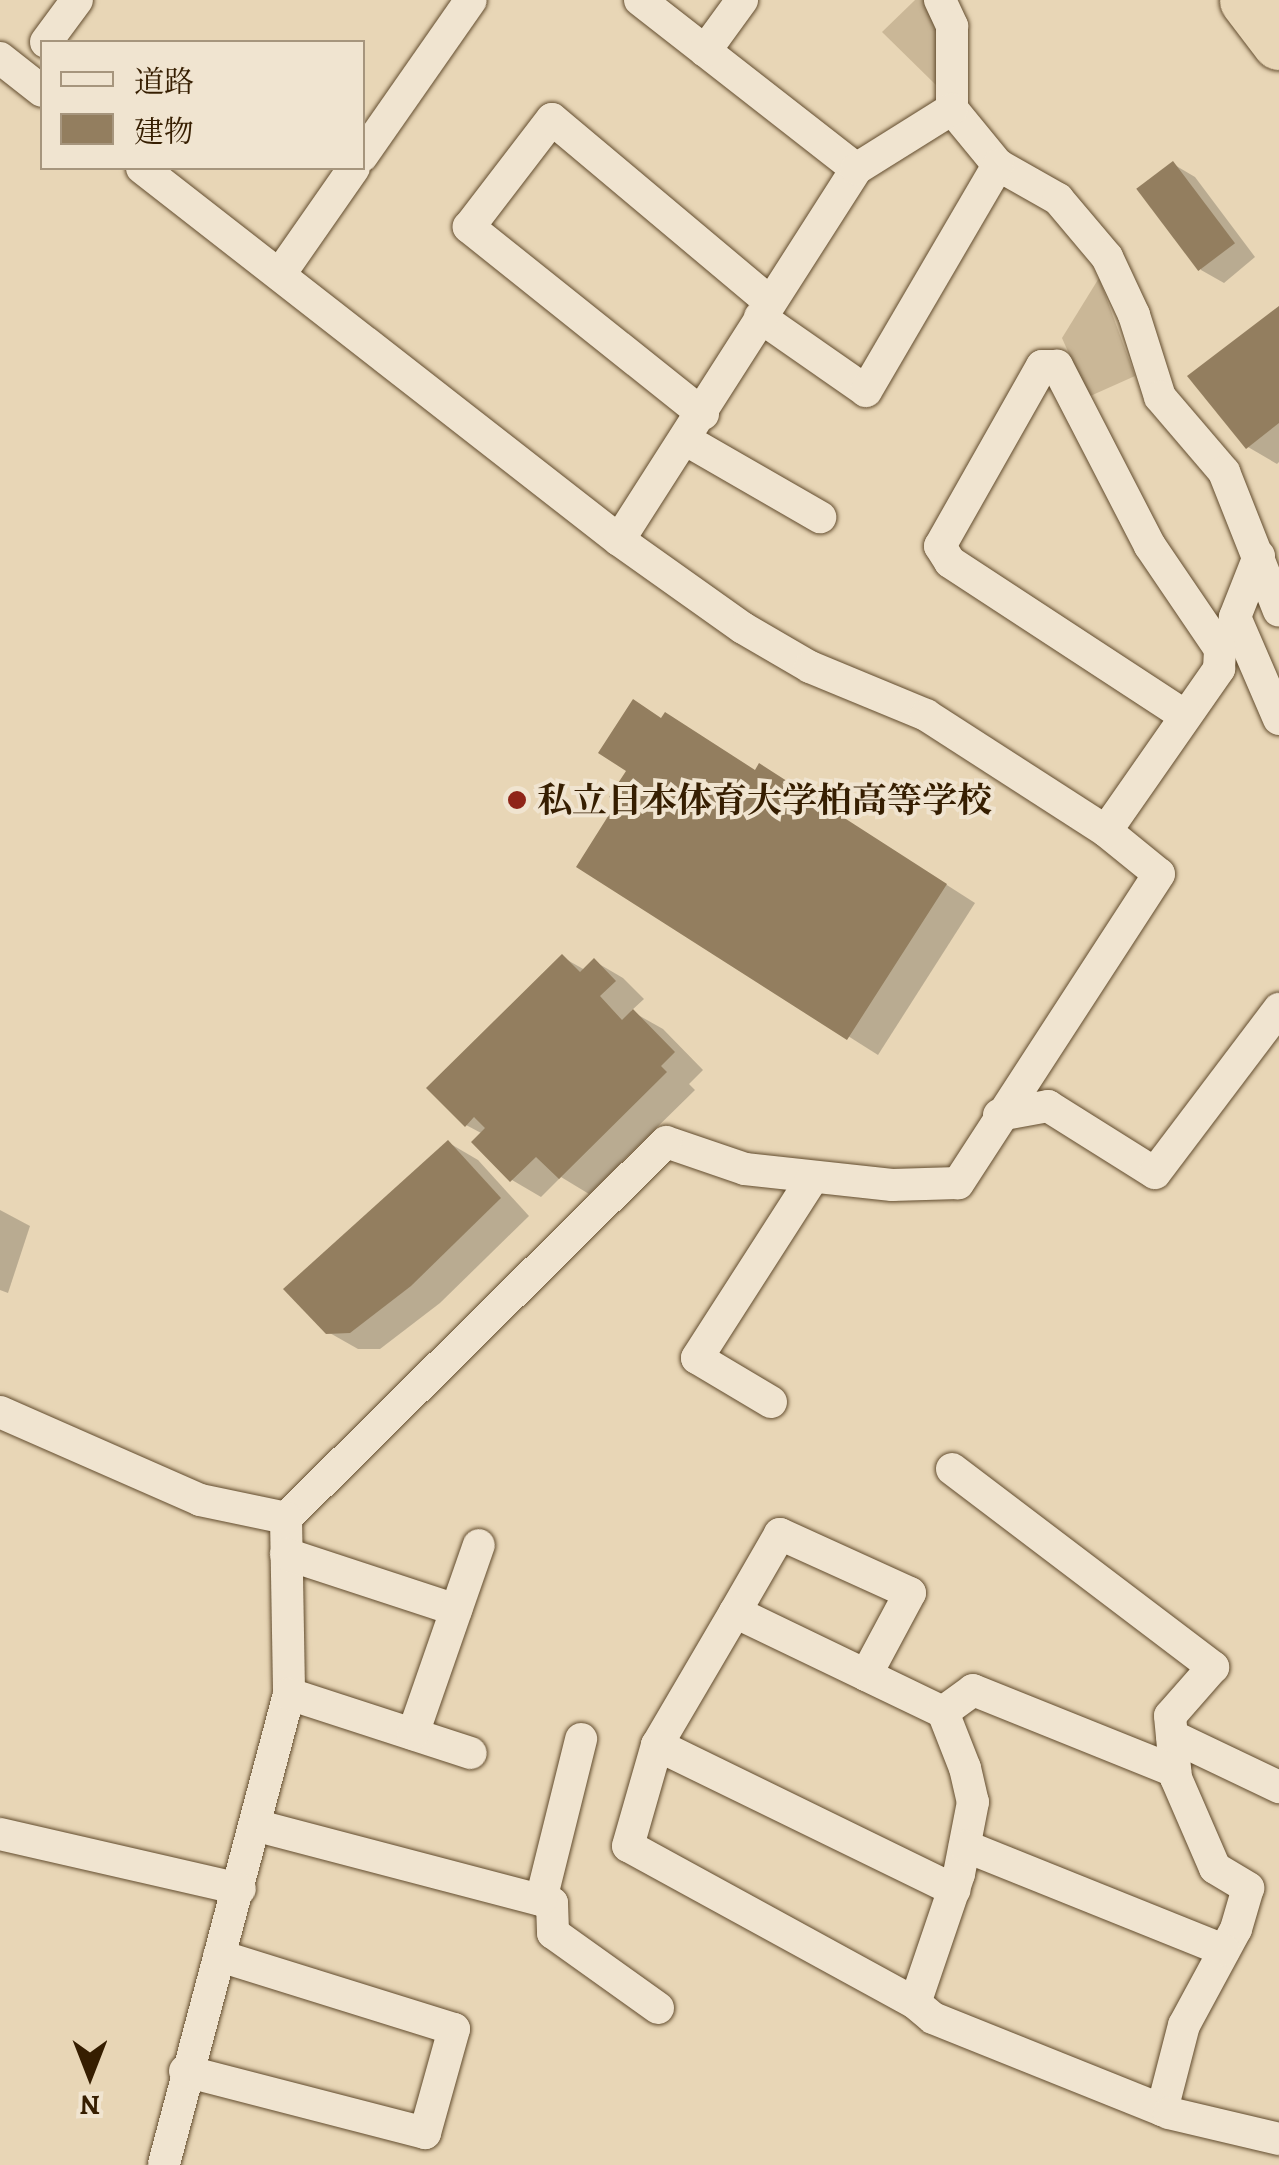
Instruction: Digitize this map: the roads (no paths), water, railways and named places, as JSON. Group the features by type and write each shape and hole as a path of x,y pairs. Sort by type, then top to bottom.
{"highway":[{"path":"1247,0 1279,42"}],"street":[{"path":"48,40 77,0"},
{"path":"365,152 471,0"},
{"path":"640,0 856,169"},
{"path":"705,51 742,0"},
{"path":"940,0 952,26 952,109 998,165 1058,199 1085,223 1134,315 1160,397 1224,472 1279,611"},
{"path":"22,75 40,50"},
{"path":"618,540 695,427 764,309 856,169 952,109"},
{"path":"820,516 695,427 469,227 552,119 764,309 866,391 998,165"},
{"path":"145,170 618,540 743,628 810,667 926,714 1106,831 1160,874 958,1183 812,1177 745,1168 666,1142 286,1518 289,1694 258,1826 186,2071 164,2165"},
{"path":"280,274 353,170"},
{"path":"1106,831 1219,669 1220,650 1150,546 1057,366 1042,366 940,546 950,562 1185,716"},
{"path":"1259,556 1235,617 1279,719"},
{"path":"999,1115 1048,1106 1156,1174 1279,1009"},
{"path":"771,1402 698,1358 812,1177"},
{"path":"0,1412 200,1500 286,1518"},
{"path":"952,1469 1213,1667 1170,1716 1175,1770 1215,1868 1248,1888 1224,1950 1184,2025 1162,2110"},
{"path":"866,1675 910,1593 780,1534 657,1745 628,1846 914,2003 934,2018 1258,2147"},
{"path":"413,1734 479,1544"},
{"path":"286,1554 456,1610"},
{"path":"734,1612 944,1712 973,1802 954,1890 914,2003"},
{"path":"944,1712 973,1690 1175,1770"},
{"path":"289,1694 472,1753"},
{"path":"1172,1736 1279,1788"},
{"path":"542,1900 581,1739"},
{"path":"657,1745 954,1890"},
{"path":"258,1826 552,1903 553,1933 658,2008"},
{"path":"0,1834 240,1889"},
{"path":"964,1846 1224,1950"},
{"path":"186,2071 424,2133 454,2029 219,1956"}],"place":[{"name":"私立日本体育大学柏高等学校","path":"517,800"}]}
